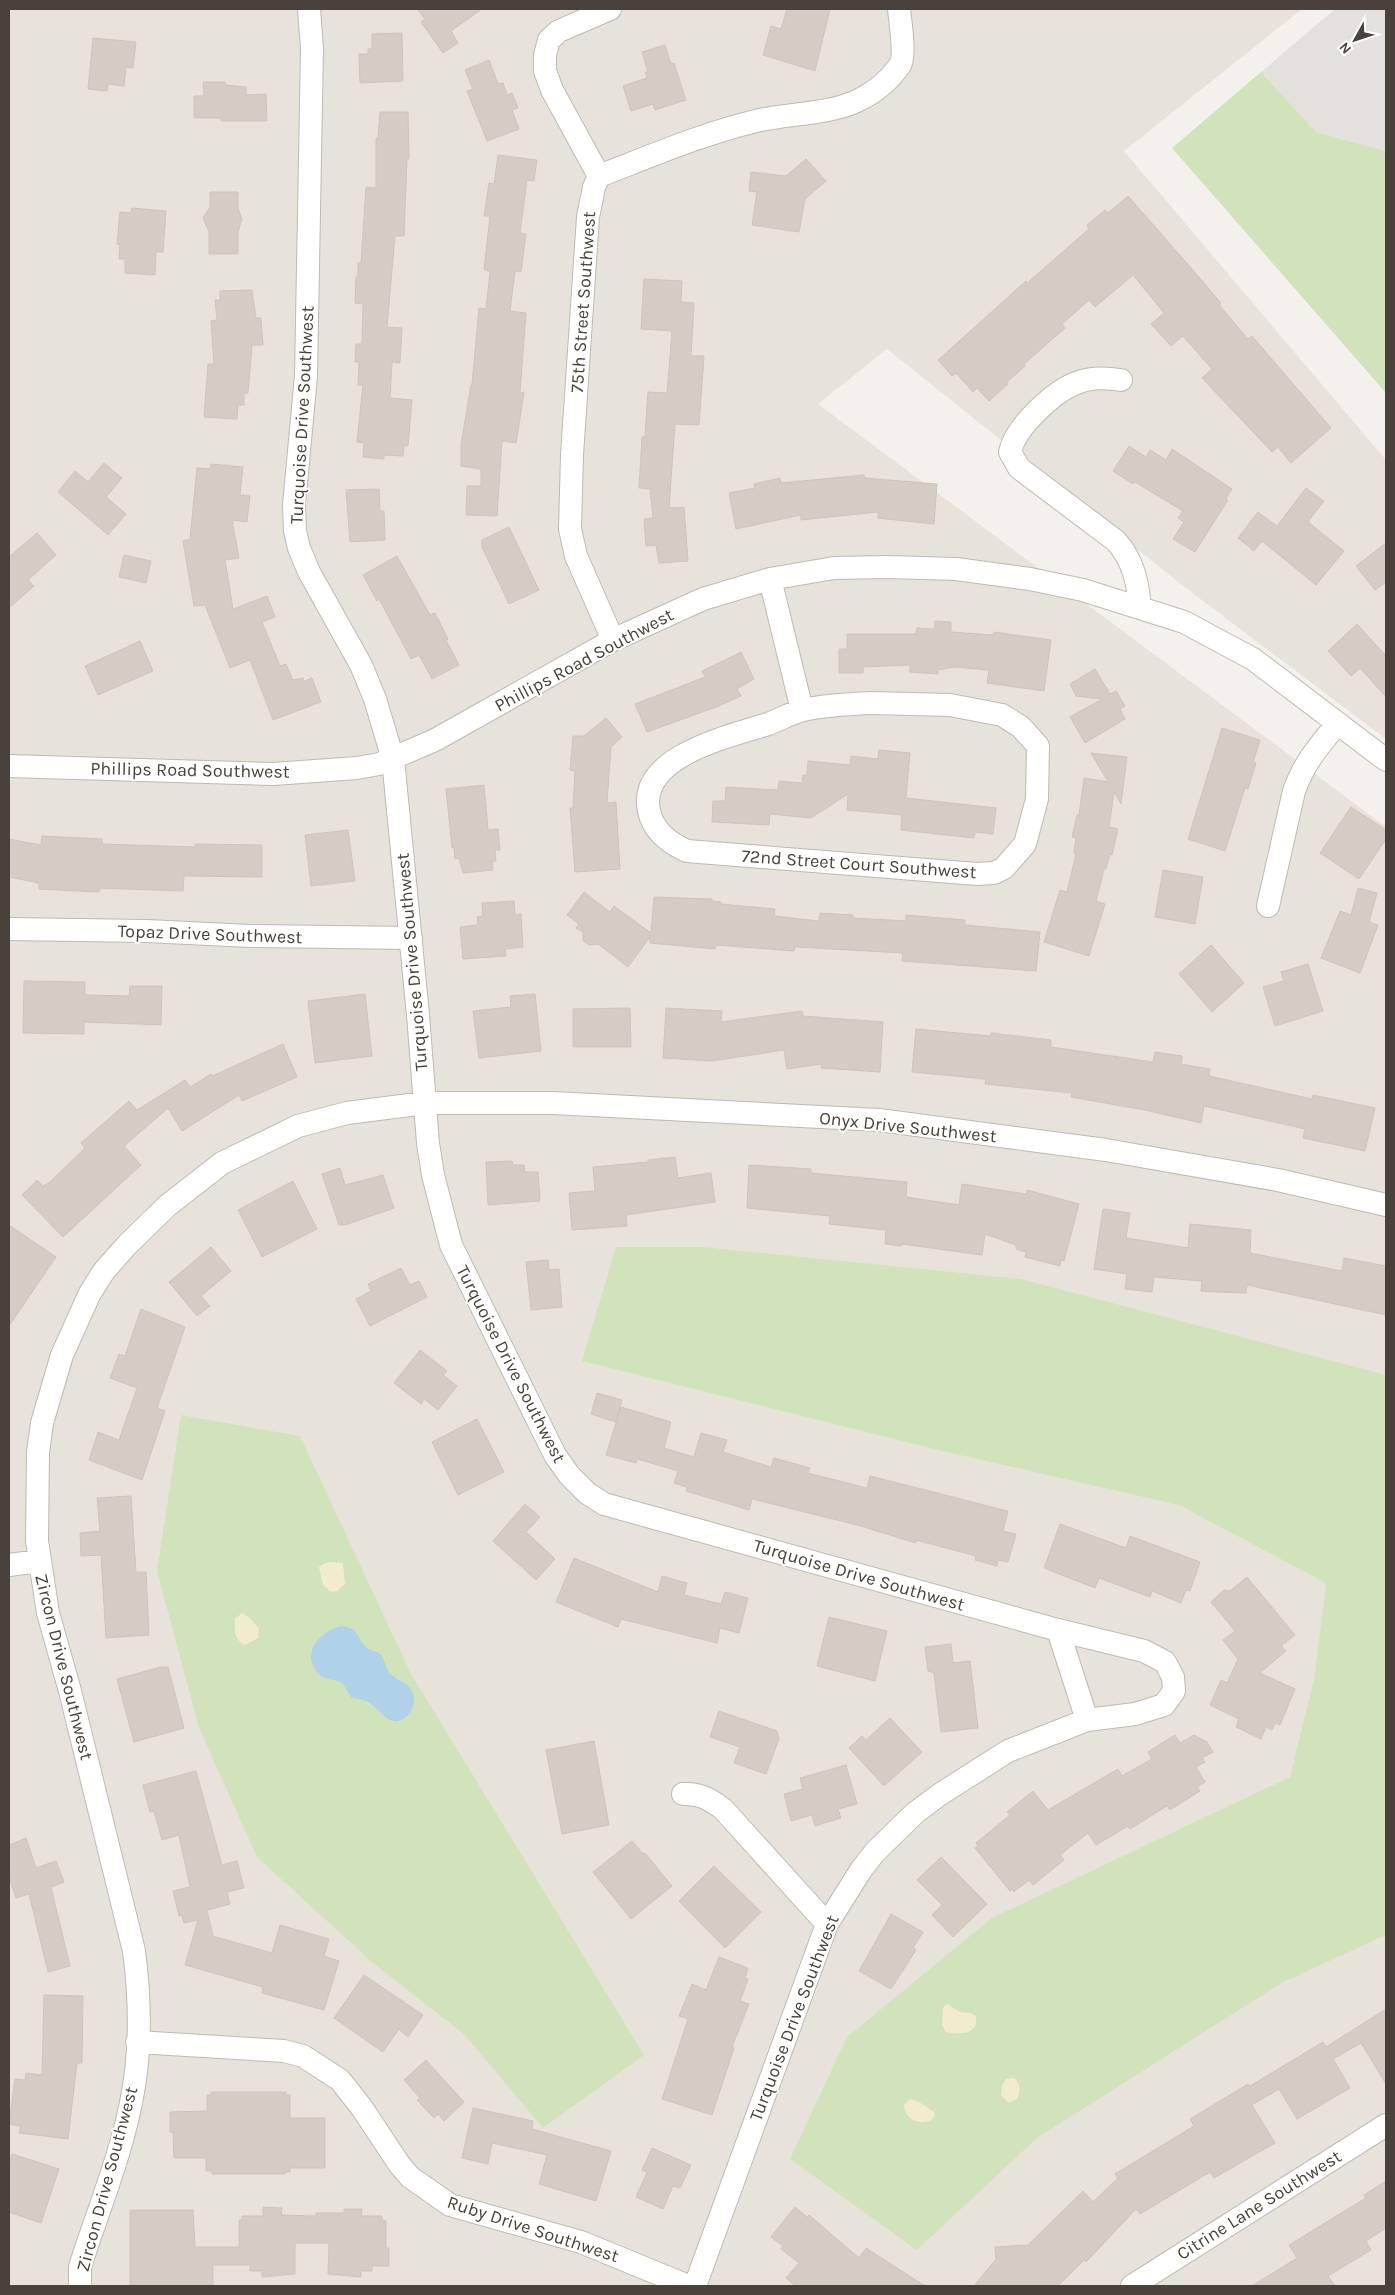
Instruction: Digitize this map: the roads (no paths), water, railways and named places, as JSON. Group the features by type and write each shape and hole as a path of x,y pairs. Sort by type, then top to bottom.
{"street":[{"name":"Turquoise Drive Southwest","path":"309,9 312,48 306,376 294,505 296,531 299,548 309,572 361,665 375,698 393,759 433,1175 451,1245 541,1430 569,1475 587,1493 604,1504 1058,1630 1144,1651 1165,1662 1173,1677 1174,1691 1164,1705 1134,1714 1087,1720 1008,1751 939,1795 915,1813 875,1852 860,1870 827,1924 695,2286"},
{"path":"610,9 559,31 549,40 545,55 545,71 552,90 599,176 697,138 757,120 838,108 877,90 889,80 902,63 899,9"},
{"name":"75th Street Southwest","path":"599,176 594,187 588,217 572,455 570,529 576,556 614,640"},
{"path":"1122,380 1094,379 1079,382 1065,388 1052,398 1018,433 1010,452 1019,468 1116,541 1127,554 1138,584 1140,608"},
{"name":"Phillips Road Southwest","path":"9,766 273,774 357,768 393,759 435,740 614,640 703,599 770,579 834,568 956,568 1030,579 1083,590 1184,622 1253,659 1386,760"},
{"path":"770,579 802,710"},
{"name":"72nd Street Court Southwest","path":"872,703 950,705 1002,714 1021,727 1038,746 1040,753 1037,799 1025,844 1004,868 994,873 977,874 687,850 675,846 661,834 650,816 649,796 663,768 672,761 730,735 768,724 802,710 872,703"},
{"path":"1268,906 1294,791 1300,773 1308,759 1337,724"},
{"name":"Topaz Drive Southwest","path":"9,929 147,931 250,936 411,938"},
{"name":"Onyx Drive Southwest","path":"425,1103 553,1103 645,1106 879,1120 1106,1150 1278,1180 1386,1205"},
{"name":"Zircon Drive Southwest","path":"80,2286 80,2267 119,2145 133,2092 137,2042 138,1977 134,1951 48,1612 39,1561 36,1483 42,1423 62,1355 90,1293 104,1271 167,1206 222,1163 298,1126 347,1112 425,1103"},
{"path":"9,1565 39,1561"},
{"path":"1058,1630 1087,1720"},
{"path":"683,1794 694,1793 710,1799 723,1809 827,1924"},
{"name":"Ruby Drive Southwest","path":"137,2042 284,2051 303,2056 340,2080 410,2177 450,2205 581,2242 688,2286"},
{"name":"Citrine Lane Southwest","path":"1132,2286 1386,2125"}],"water":[{"path":"341,1626 355,1631 368,1649 380,1654 391,1674 411,1690 414,1696 414,1703 406,1717 395,1721 387,1718 369,1703 351,1697 342,1683 322,1677 314,1667 311,1660 314,1645 325,1633"}]}
